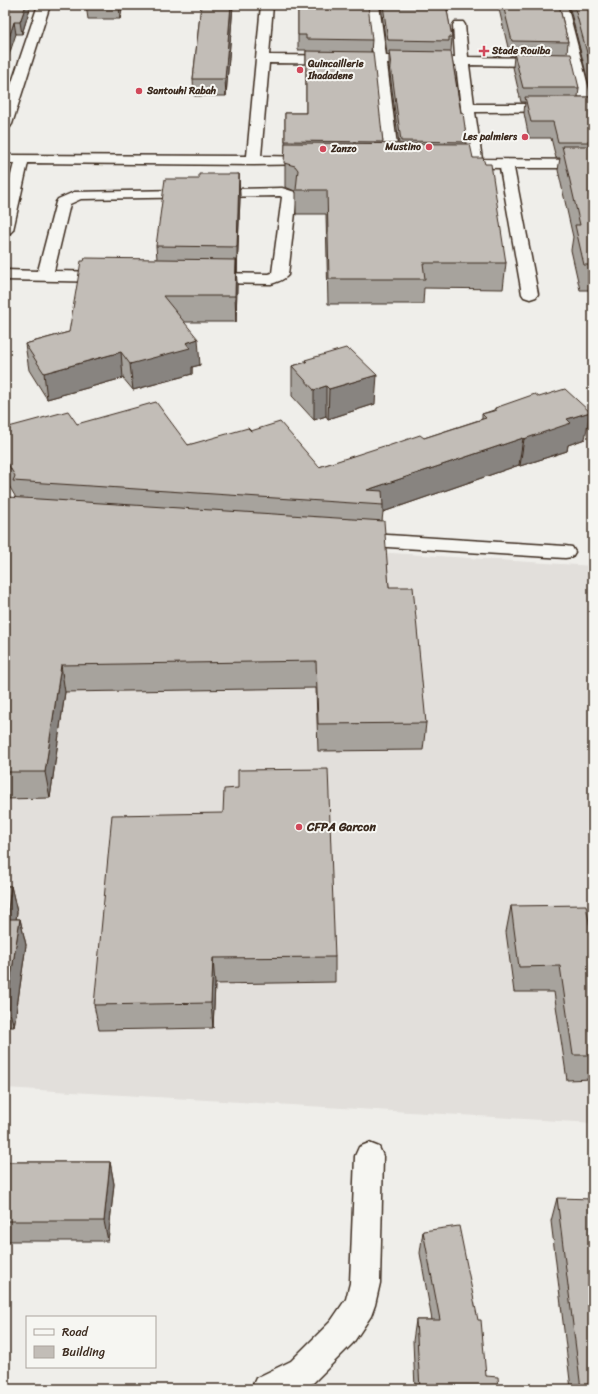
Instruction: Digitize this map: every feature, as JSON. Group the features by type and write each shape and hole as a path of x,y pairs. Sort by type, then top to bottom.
{"street":[{"path":"5,124 44,5"},
{"path":"254,161 268,5"},
{"path":"373,5 392,162"},
{"path":"468,108 587,108 562,5"},
{"path":"458,25 475,163"},
{"path":"263,59 557,62 593,73"},
{"path":"5,159 331,162"},
{"path":"5,230 22,159"},
{"path":"377,162 407,162"},
{"path":"437,163 593,164"},
{"path":"506,163 530,294"},
{"path":"45,276 63,202 79,195 282,192 290,195 280,275 271,279 193,278"},
{"path":"5,275 123,277"},
{"path":"336,537 565,552"},
{"path":"267,1389 302,1372 342,1332 360,1305 365,1283 369,1156"}],"shaded area":[{"name":"CFPA Garcon","path":"5,528 593,566 593,1123 5,1088"}],"building":[{"path":"5,5 26,5 20,22 14,22 5,50"},
{"path":"201,5 231,5 225,79 193,79"},
{"path":"298,5 368,5 372,40 306,39 306,35 298,35"},
{"path":"383,5 446,5 452,37 449,37 449,41 388,40"},
{"path":"503,5 559,5 568,42 512,41"},
{"path":"574,5 593,5 593,75"},
{"path":"306,51 373,52 383,142 285,141 285,113 306,113"},
{"path":"389,51 451,52 467,142 401,141"},
{"path":"514,53 571,54 579,88 523,88"},
{"path":"525,97 593,97 593,122 589,122 593,134 593,142 558,142 553,122 531,122"},
{"path":"285,143 470,144 473,158 483,158 485,164 491,164 506,263 423,263 425,279 329,279 327,190 296,190 298,170 295,166 284,163"},
{"path":"562,146 593,146 593,265 584,265 575,225 580,225"},
{"path":"199,174 239,174 237,247 156,246 165,179 199,179"},
{"path":"85,258 236,260 235,296 163,296 198,339 186,343 190,348 130,364 121,352 44,373 25,344 69,332 81,261 84,261"},
{"path":"346,348 349,351 351,350 377,375 329,389 326,386 314,390 292,366 307,362 305,360"},
{"path":"565,389 590,412 567,419 571,423 367,490 382,491 383,505 13,481 15,476 5,459 5,428 68,411 77,424 156,402 188,445 248,428 251,431 280,422 319,467 420,435 424,438 486,418 482,414 497,410 495,408 535,394 539,397"},
{"path":"7,497 384,521 389,587 413,587 426,723 318,724 316,661 61,665 45,772 5,772 5,508"},
{"path":"328,769 335,957 213,958 211,1003 94,1005 112,815 223,813 224,789 238,788 238,770"},
{"path":"5,886 11,886 7,919 20,919 7,1002 5,1002"},
{"path":"586,905 593,945 593,1055 573,1055 560,966 519,967 511,906"},
{"path":"5,1162 110,1162 104,1221 5,1221"},
{"path":"557,1198 593,1199 593,1389 581,1389"},
{"path":"459,1226 478,1320 481,1320 486,1376 498,1377 499,1389 420,1389 416,1320 440,1320 423,1231"}],"place":[{"name":"Stade Rouiba","path":"484,51"},
{"name":"Quincaillerie Ihadadene","path":"300,70"},
{"name":"Santouhi Rabah","path":"139,91"},
{"name":"Les palmiers","path":"525,137"},
{"name":"Mustino","path":"429,147"},
{"name":"Zanzo","path":"323,149"},
{"name":"CFPA Garcon","path":"299,827"}]}
